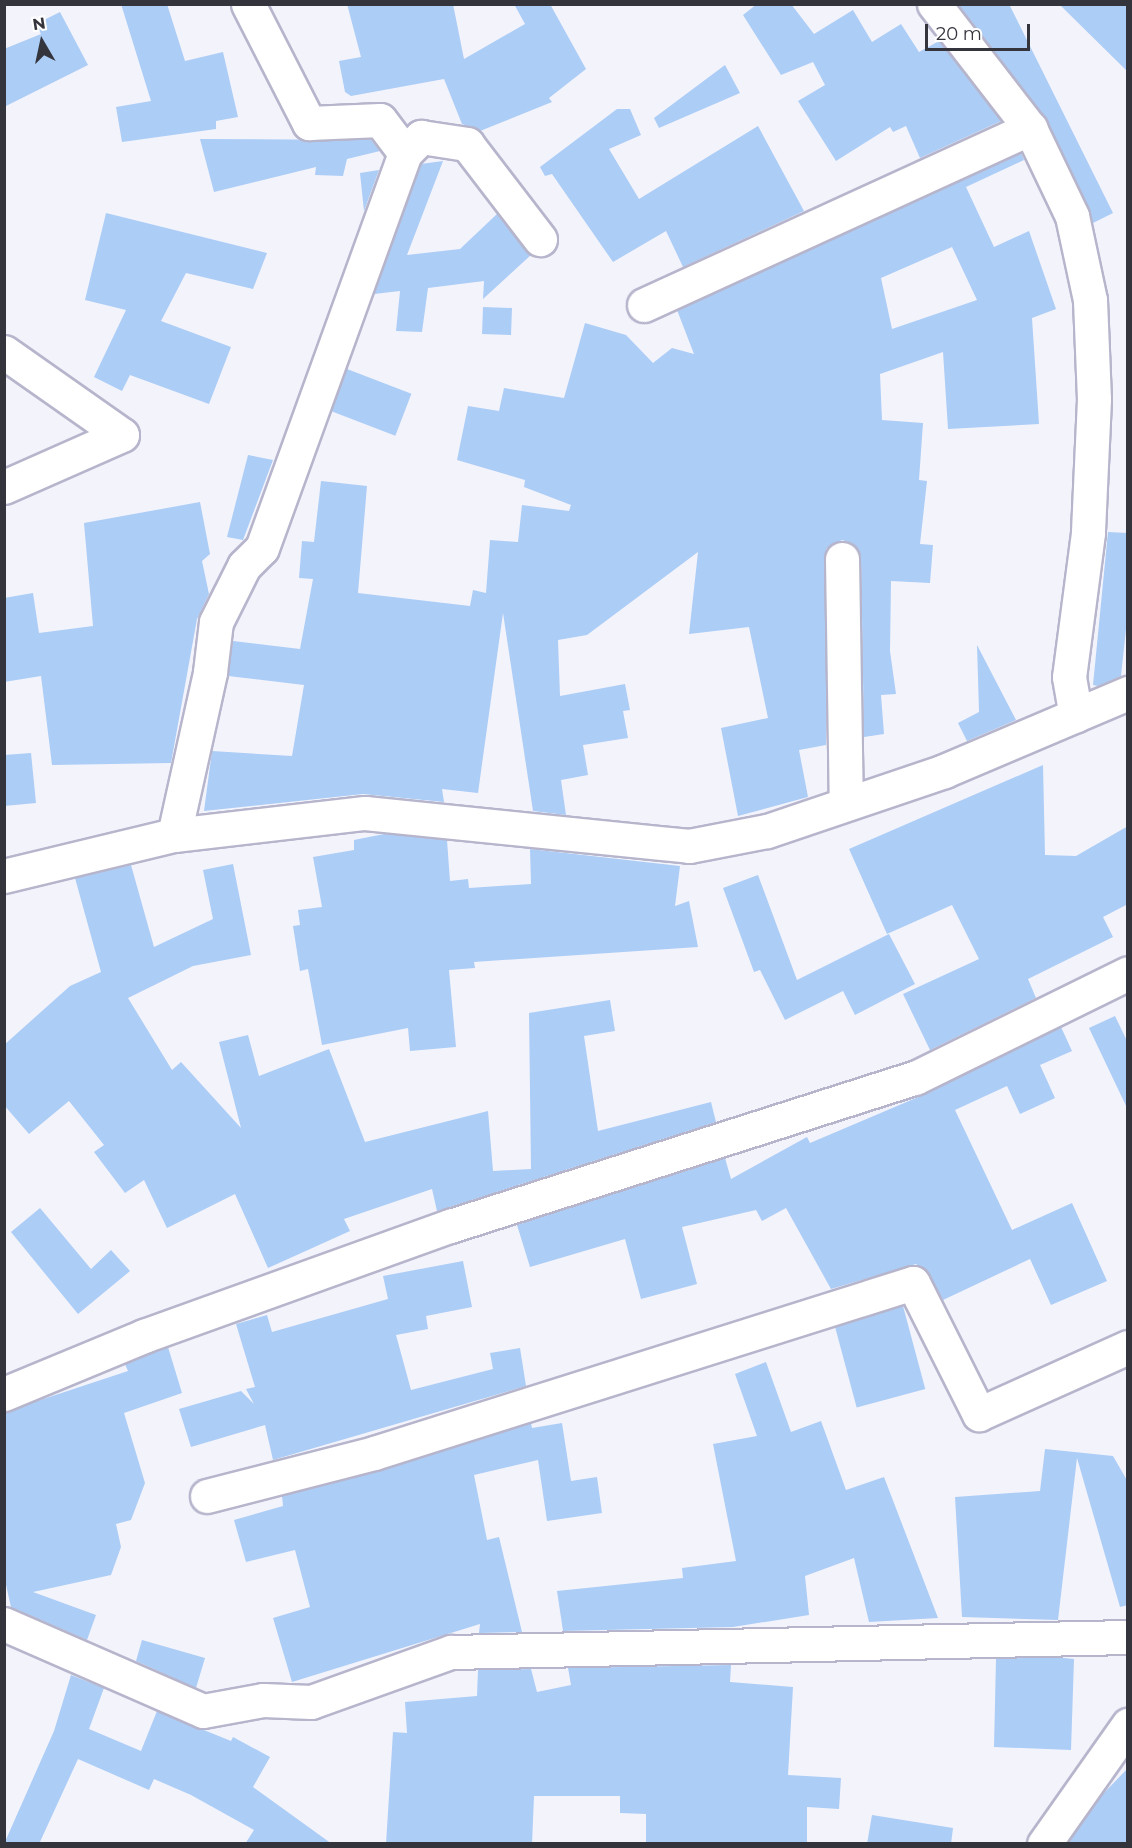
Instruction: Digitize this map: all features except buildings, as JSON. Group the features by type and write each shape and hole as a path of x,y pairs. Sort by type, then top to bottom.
{"street":[{"path":"248,4 309,123 380,120 405,153"},
{"path":"934,4 1030,128 1072,216 1090,300 1094,399 1088,533 1069,676 1076,716"},
{"path":"644,305 1030,128"},
{"path":"174,835 210,672 216,622 244,566 262,548 405,153 421,137 467,144 540,239"},
{"path":"4,352 122,435 4,487"},
{"path":"842,559 846,803"},
{"path":"4,876 174,835 365,813 689,846 767,831 944,771 1128,693"},
{"path":"4,1394 144,1336 450,1226 915,1078 1128,973"},
{"path":"207,1496 374,1453 913,1283 979,1414 1128,1347"},
{"path":"4,1624 203,1711 262,1700 311,1702 451,1652 1128,1637"},
{"path":"1044,1844 1128,1725"}]}
